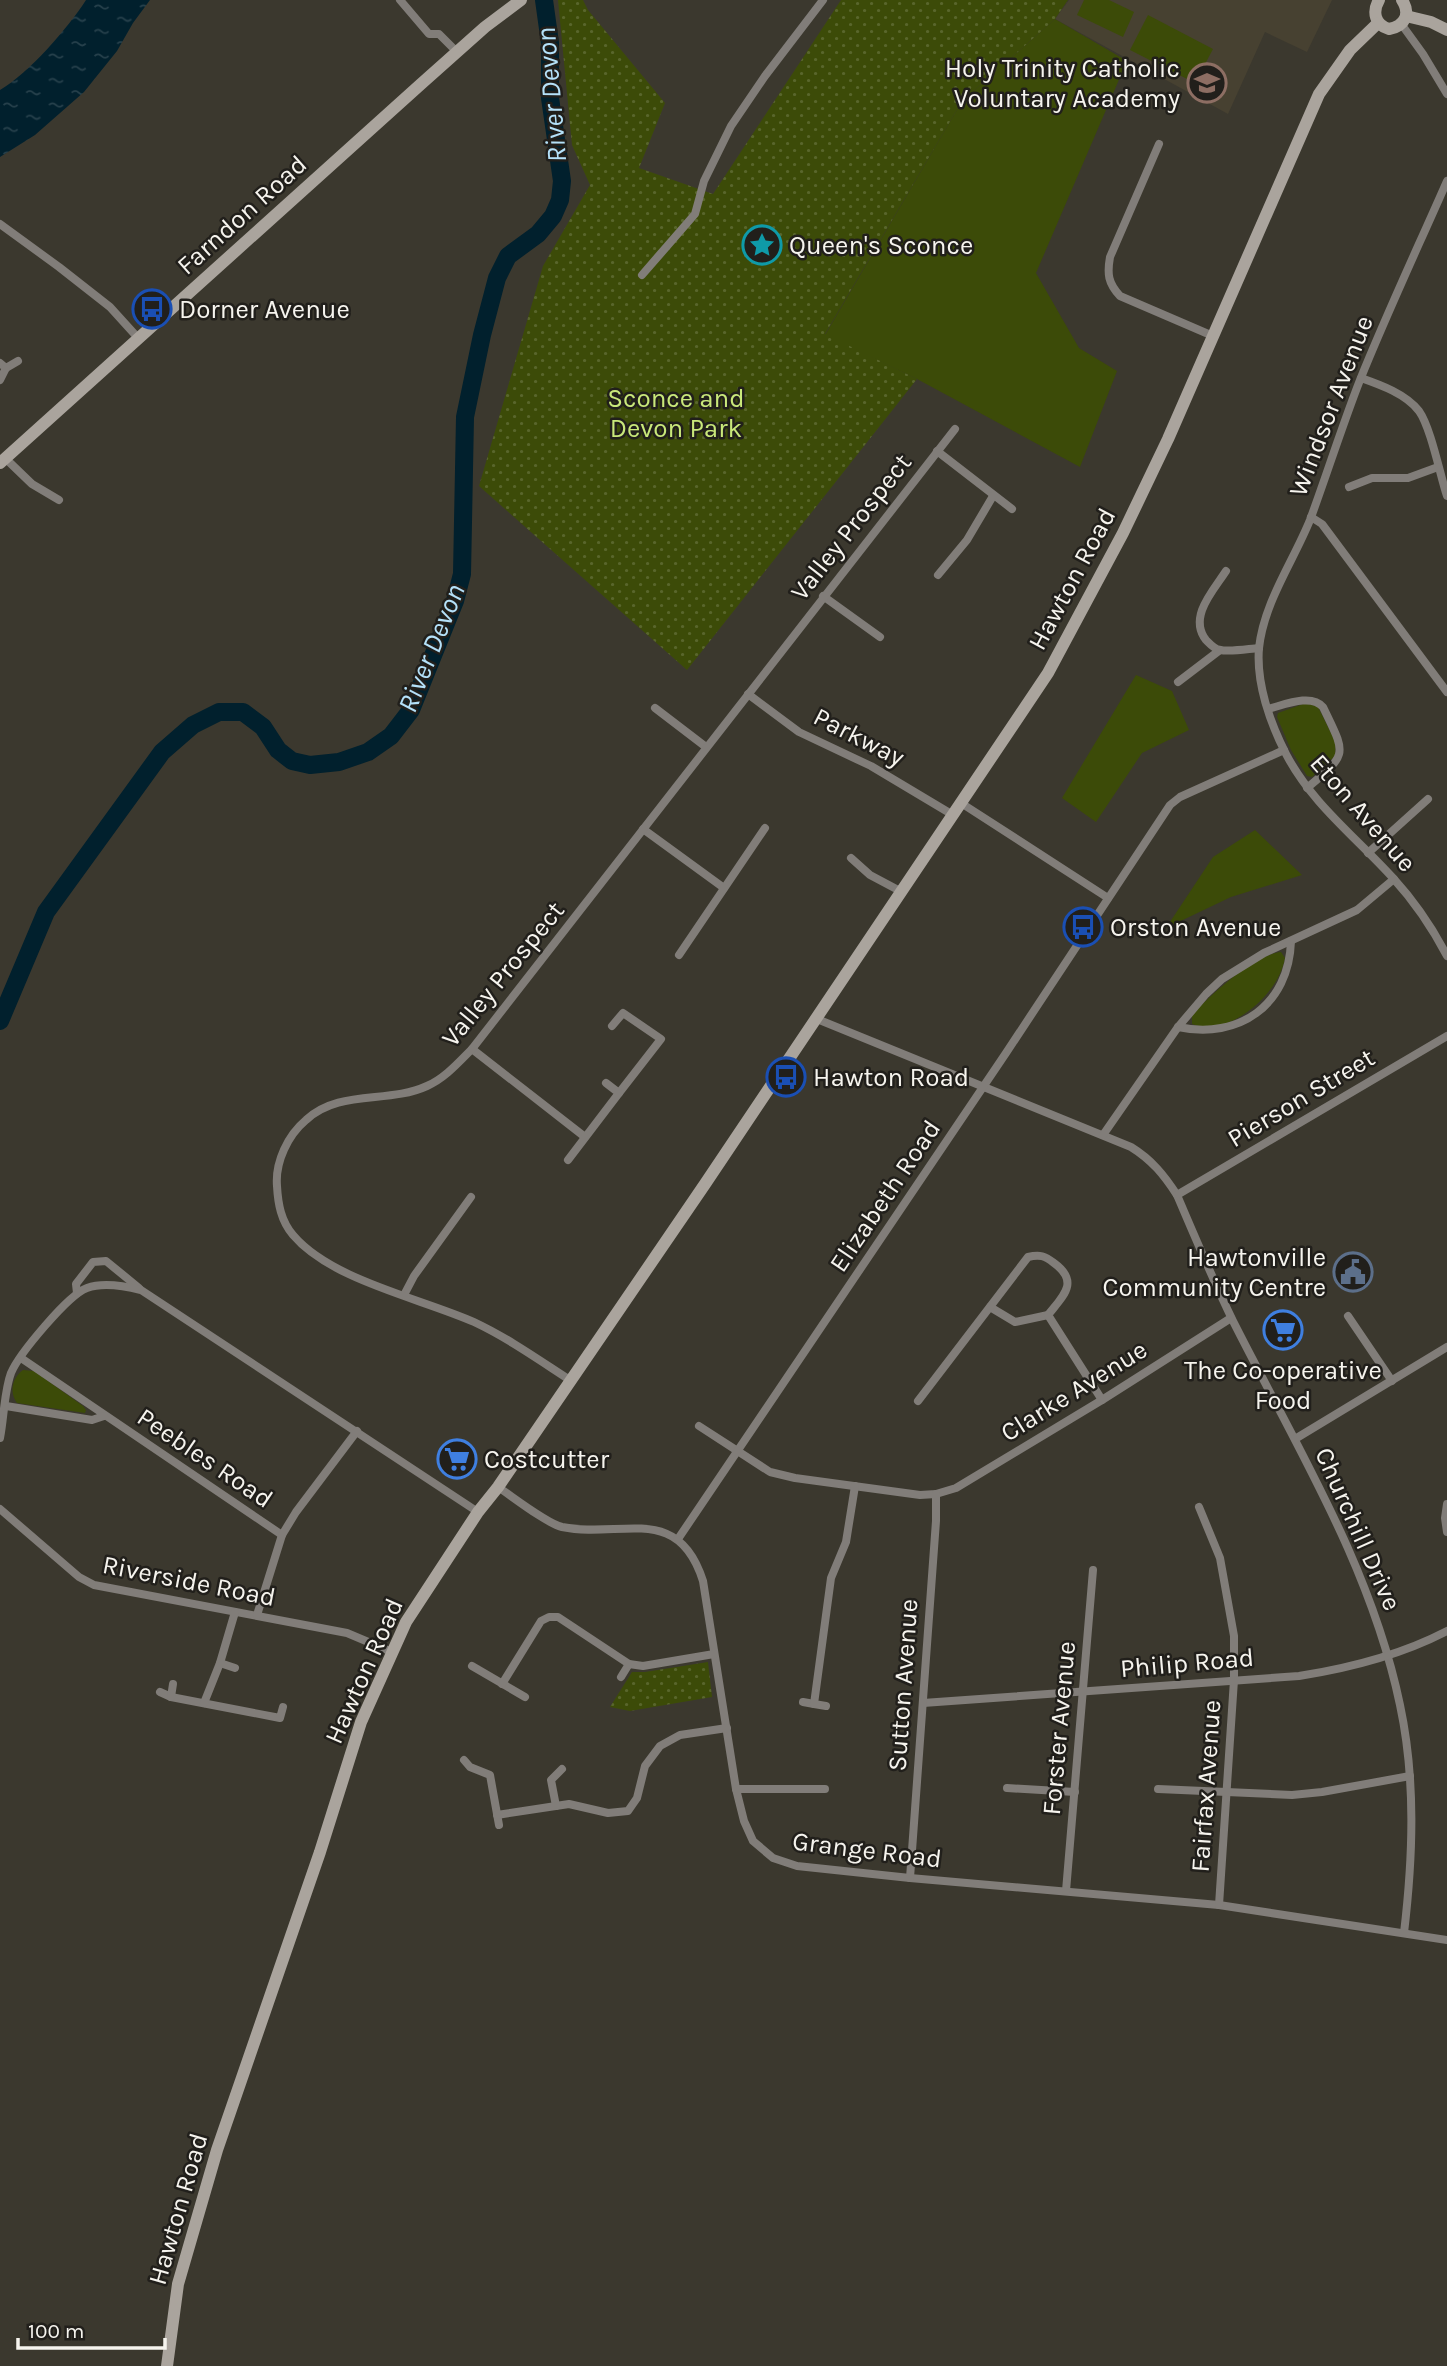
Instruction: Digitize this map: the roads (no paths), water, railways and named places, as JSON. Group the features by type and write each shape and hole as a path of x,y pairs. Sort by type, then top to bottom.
{"street":[{"path":"400,0 429,33 439,34 457,52"},
{"path":"642,275 695,214 704,181 731,126 823,0"},
{"path":"1402,0 1406,10 1404,20 1447,94"},
{"name":"Farndon Road","path":"3,460 457,52 519,1"},
{"path":"1377,1 1374,9 1378,23 1389,29 1404,20 1431,22 1447,30"},
{"name":"Hawton Road","path":"167,2366 178,2284 217,2150 362,1722 406,1622 478,1512 498,1487 817,1019 1048,673 1141,497 1319,94 1350,50 1378,23"},
{"path":"1159,144 1110,257 1108,273 1111,286 1120,296 1133,303 1213,336"},
{"path":"1153,158 1165,163"},
{"name":"Windsor Avenue","path":"1259,648 1269,608 1311,517 1361,378 1447,181"},
{"path":"0,225 60,267 110,307 139,339"},
{"path":"0,380 3,366 18,361"},
{"path":"1361,378 1408,401 1420,413 1447,496"},
{"name":"Valley Prospect","path":"570,1380 495,1332 352,1275 314,1256 292,1234 279,1209 276,1181 280,1160 290,1137 305,1120 321,1108 343,1101 395,1095 426,1087 448,1073 472,1049 955,429"},
{"path":"937,451 1012,509"},
{"path":"3,460 32,484 59,500"},
{"path":"1349,487 1382,477 1408,478 1438,467"},
{"path":"938,575 967,540 993,496"},
{"path":"1311,517 1322,524 1447,692"},
{"path":"1226,571 1202,608 1198,621 1201,633 1210,645 1220,650 1259,648"},
{"path":"823,596 880,637"},
{"name":"Eton Avenue","path":"1259,648 1261,686 1268,709 1284,750 1307,788 1394,879 1439,940 1447,956"},
{"path":"1178,682 1220,650"},
{"name":"Parkway","path":"747,694 799,732 872,766 953,815"},
{"path":"1268,709 1309,700 1320,703 1323,707 1340,742 1341,751 1336,760 1307,788"},
{"path":"655,708 706,747"},
{"name":"Elizabeth Road","path":"678,1539 738,1454 1170,805 1180,797 1284,750"},
{"path":"1368,853 1428,799"},
{"path":"961,803 1108,898"},
{"path":"679,955 765,828"},
{"path":"643,830 724,888"},
{"path":"851,858 870,876 902,892"},
{"path":"1103,1135 1178,1027 1222,979 1264,953 1357,910 1394,879"},
{"path":"1178,1027 1193,1030 1227,1028 1263,1009 1285,976 1290,962 1291,942"},
{"path":"568,1160 661,1039 623,1013 612,1026"},
{"name":"Churchill Drive","path":"817,1019 1131,1147 1152,1161 1177,1195 1231,1318 1296,1439 1349,1548 1388,1654 1401,1707 1410,1776 1412,1832 1404,1933"},
{"name":"Pierson Street","path":"1177,1195 1447,1036"},
{"path":"472,1049 584,1137"},
{"path":"606,1083 620,1093"},
{"path":"404,1295 414,1276 471,1197"},
{"path":"918,1401 1028,1257 1045,1256 1065,1270 1068,1281 1066,1291 1048,1315 1015,1322 990,1307"},
{"path":"78,1293 76,1284 93,1262 106,1261 141,1290 478,1512"},
{"path":"0,1383 10,1376 54,1316 78,1293 89,1287 123,1285 141,1290"},
{"path":"1048,1315 1102,1401"},
{"path":"1348,1315 1392,1381"},
{"name":"Clarke Avenue","path":"936,1494 956,1489 1102,1401 1231,1318"},
{"path":"1296,1439 1447,1347"},
{"name":"Peebles Road","path":"21,1358 282,1535"},
{"path":"0,1438 10,1376"},
{"name":"Peebles Road","path":"6,1406 92,1420 104,1416"},
{"path":"699,1426 738,1454 770,1472 920,1495 936,1494"},
{"path":"257,1615 282,1535 357,1431"},
{"path":"814,1704 831,1578 846,1542 855,1486"},
{"path":"498,1487 558,1526 573,1529 649,1529 678,1539"},
{"name":"Sutton Avenue","path":"910,1878 936,1494"},
{"path":"1447,1504 1447,1532"},
{"name":"Fairfax Avenue","path":"1199,1507 1220,1558 1234,1636 1234,1681 1219,1905"},
{"name":"Riverside Road","path":"0,1509 86,1582 347,1633 392,1652"},
{"name":"Grange Road","path":"678,1539 694,1556 703,1581 736,1789 744,1821 753,1841 772,1858 797,1866 910,1878 1219,1905 1447,1940"},
{"name":"Forster Avenue","path":"1066,1891 1093,1570"},
{"path":"204,1703 220,1663 235,1612"},
{"path":"502,1684 541,1620 549,1617 558,1617 629,1664 643,1666 714,1654"},
{"name":"Philip Road","path":"923,1703 1299,1676 1343,1669 1447,1631"},
{"path":"220,1663 235,1668"},
{"path":"621,1677 629,1664"},
{"path":"472,1667 524,1697"},
{"path":"171,1697 173,1684"},
{"path":"160,1692 171,1697 280,1718 283,1707"},
{"path":"803,1702 826,1706"},
{"path":"497,1815 569,1804 608,1813 628,1811 637,1798 645,1766 660,1746 680,1735 727,1728"},
{"path":"466,1768 489,1775 499,1825"},
{"path":"547,1768 556,1806"},
{"path":"551,1780 562,1769"},
{"path":"1158,1789 1293,1795 1410,1776"},
{"path":"1011,1786 1075,1793"},
{"path":"736,1789 825,1789"},
{"path":"628,1811 633,1820"}],"water":[{"path":"86,0 150,0 117,51 84,92 35,135 0,157 0,90 23,73 47,49"}],"waterway":[{"name":"River Devon","path":"0,1021 46,912 162,752 193,725 219,712 243,712 263,727 278,750 292,761 310,765 339,762 368,752 391,736 411,710 455,601 462,574 465,417 497,278 508,256 538,234 553,216 560,200 562,181 550,98 550,43 544,0"}],"place":[{"name":"Holy Trinity Catholic Voluntary Academy","path":"1207,83"},
{"name":"Queen's Sconce","path":"762,245"},
{"name":"Dorner Avenue","path":"152,309"},
{"name":"Orston Avenue","path":"1083,927"},
{"name":"Hawton Road","path":"786,1077"},
{"name":"Hawtonville Community Centre","path":"1353,1272"},
{"name":"The Co-operative Food","path":"1283,1330"},
{"name":"Costcutter","path":"457,1459"}],"park label":[{"name":"Sconce and Devon Park","path":"676,413"}]}
